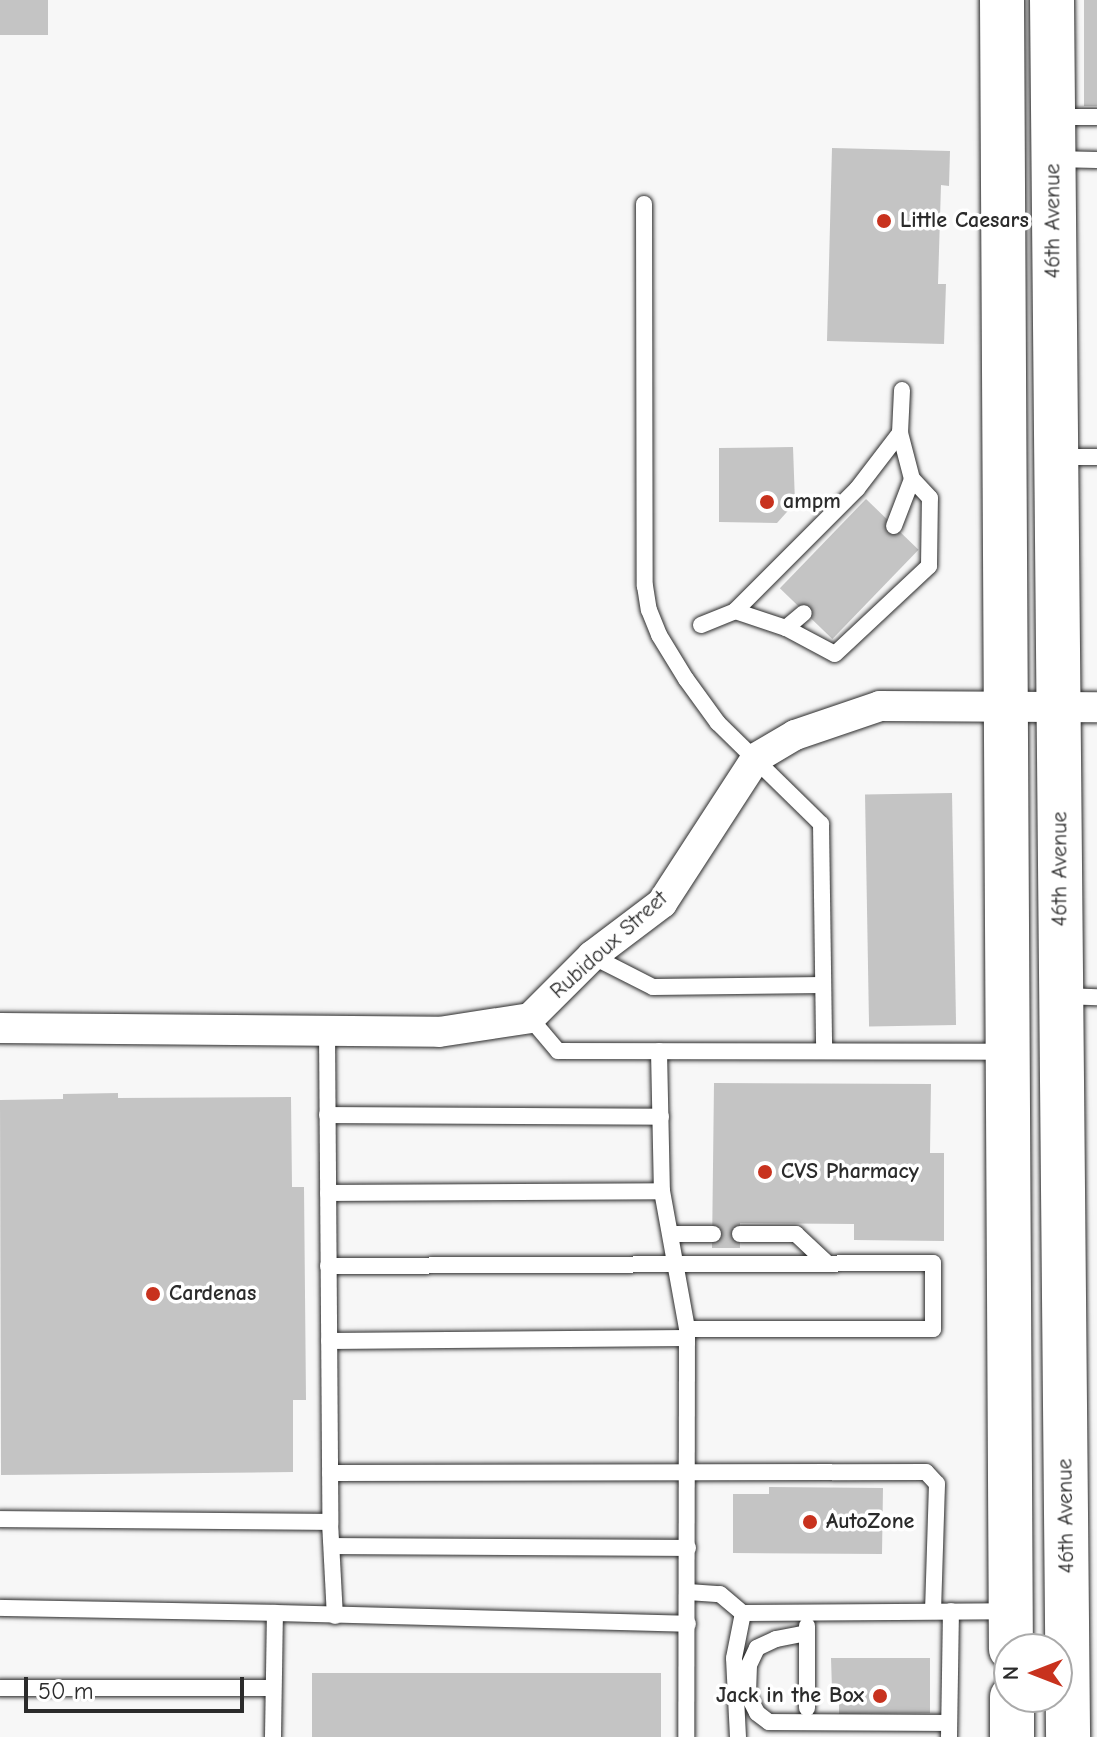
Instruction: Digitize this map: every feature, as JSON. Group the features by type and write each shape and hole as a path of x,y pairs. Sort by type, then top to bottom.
{"main road":[{"path":"1002,0 1011,1630"},
{"name":"46th Avenue","path":"1052,0 1053,138 1076,457 1079,996 1065,1409 1068,1737"},
{"path":"1010,1402 1065,1409"},
{"path":"1012,1713 1012,1737"}],"street":[{"name":"Rubidoux Street","path":"530,1018 592,956 662,903 756,758 795,735 880,706 1078,707"},
{"path":"0,1028 439,1032 530,1018"}],"lane":[{"path":"1053,138 1097,117"},
{"path":"1053,138 1097,160"},
{"path":"644,204 645,571 649,610 659,635 718,723 821,824 824,1051"},
{"path":"735,611 786,628 835,654 929,566 930,498 912,479 900,433 902,390"},
{"path":"701,625 735,611 857,489 900,433"},
{"path":"894,526 912,479"},
{"path":"786,628 804,613"},
{"path":"592,956 653,987 823,985"},
{"path":"530,1018 558,1051 1008,1052"},
{"path":"327,1031 330,1522 335,1616"},
{"path":"659,1051 662,1191 678,1265 687,1334 686,1737"},
{"path":"327,1115 661,1117"},
{"path":"328,1193 662,1191"},
{"path":"671,1234 713,1234"},
{"path":"740,1234 796,1234 828,1264"},
{"path":"328,1266 933,1263 933,1329 329,1341"},
{"path":"330,1473 926,1472 937,1484 933,1611"},
{"path":"0,1519 330,1522"},
{"path":"332,1546 688,1548"},
{"path":"688,1592 720,1594 743,1613 951,1611 1011,1630"},
{"path":"0,1608 688,1624"},
{"path":"807,1633 776,1639 757,1648 749,1665 748,1695 757,1713 769,1722 949,1730 951,1611"},
{"path":"806,1612 807,1708"},
{"path":"273,1737 275,1613"},
{"path":"738,1737 734,1658 743,1613"},
{"path":"0,1688 273,1688"}],"building":[{"path":"0,0 48,0 48,35 0,35"},
{"path":"1084,0 1097,0 1097,106 1084,106"},
{"path":"832,148 950,151 949,186 941,185 938,284 946,284 944,344 827,341"},
{"path":"793,447 795,503 777,523 719,522 719,448"},
{"path":"866,499 919,550 832,639 780,588"},
{"path":"952,793 956,1025 869,1026 865,795"},
{"name":"CVS Pharmacy","path":"714,1083 931,1084 930,1153 944,1153 944,1241 854,1240 854,1224 740,1223 740,1248 712,1248"},
{"name":"Cardenas","path":"118,1093 118,1098 291,1097 292,1187 304,1187 306,1400 293,1400 293,1472 1,1475 0,1100 63,1099 63,1094"},
{"path":"769,1487 883,1488 882,1554 733,1553 733,1494 769,1494"},
{"path":"831,1658 930,1658 930,1713 839,1714 839,1690 832,1690"},
{"path":"312,1673 661,1673 661,1737 312,1737"}],"place":[{"name":"Little Caesars","path":"884,221"},
{"name":"ampm","path":"767,502"},
{"name":"CVS Pharmacy","path":"765,1172"},
{"name":"Cardenas","path":"153,1294"},
{"name":"AutoZone","path":"810,1522"},
{"name":"Jack in the Box","path":"880,1696"}]}
